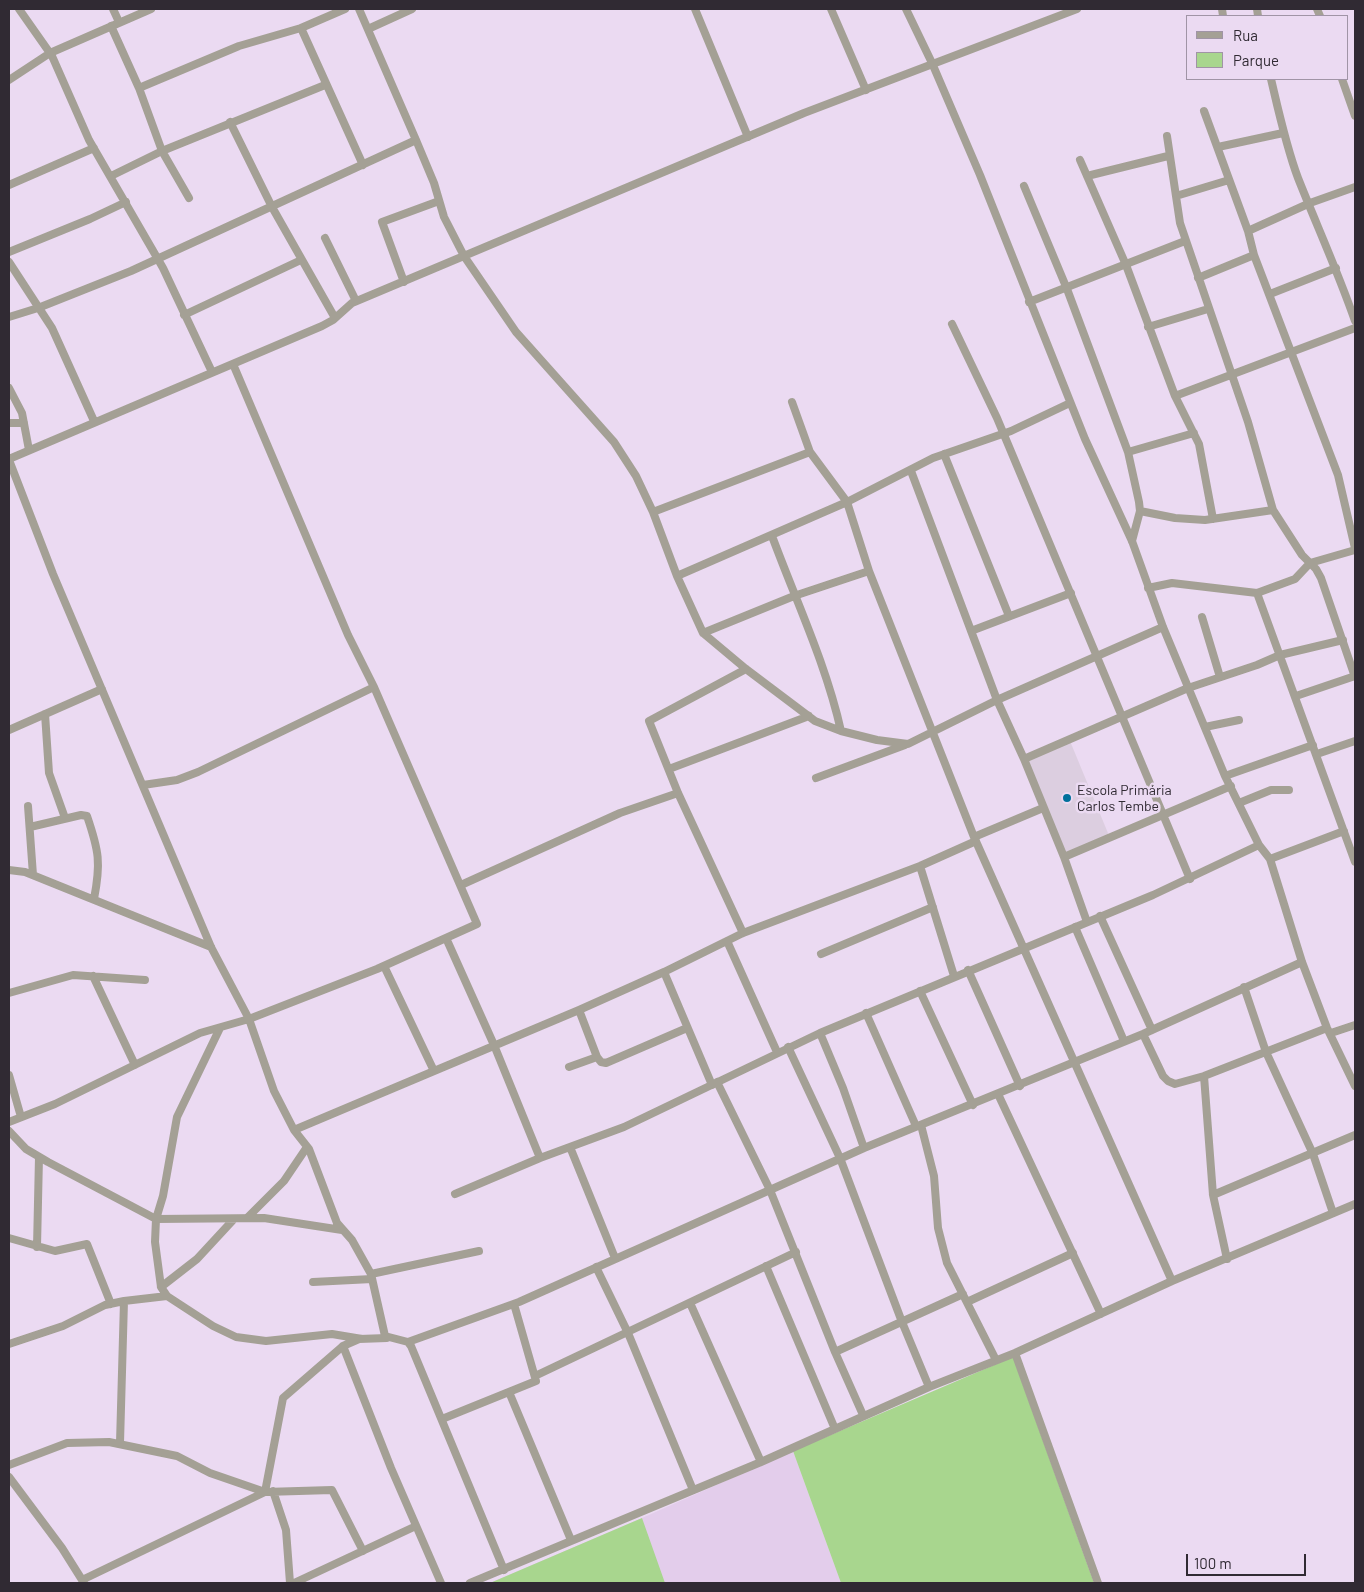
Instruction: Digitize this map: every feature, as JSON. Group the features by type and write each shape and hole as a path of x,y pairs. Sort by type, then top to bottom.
{"street":[{"path":"19,9 50,53 62,75 94,148 157,257 212,372"},
{"path":"113,9 119,22"},
{"path":"9,80 50,53 151,9"},
{"path":"138,88 238,46 301,28 345,9"},
{"path":"359,9 416,140 449,229 464,256 516,332 614,442 636,476 653,512 677,576 703,633 746,669 809,716 840,731 877,740 908,744"},
{"path":"368,29 412,9"},
{"path":"695,9 748,137"},
{"path":"831,9 866,90"},
{"path":"906,9 932,63 980,175 1070,403 1132,541 1163,627 1225,776 1259,845 1270,859 1302,962 1329,1031 1355,1086"},
{"path":"387,1338 371,1277 352,1240 337,1223 307,1147 294,1130 274,1091 248,1019 211,947 102,689 9,460 335,318 356,301 804,113 1077,9"},
{"path":"111,26 138,88 162,151 189,198"},
{"path":"301,28 362,165"},
{"path":"1272,80 1283,133 1298,179 1336,268 1355,321"},
{"path":"1342,80 1355,116"},
{"path":"111,176 162,151 325,84"},
{"path":"1148,588 1172,583 1257,593 1295,579 1310,563 1355,549 1338,475 1254,254 1248,231 1204,111"},
{"path":"230,122 272,207 335,318"},
{"path":"1218,147 1283,133"},
{"path":"1167,136 1168,156 1185,241 1248,422 1273,510 1302,555 1321,578 1355,677 1296,696"},
{"path":"9,317 38,308 131,271 157,257 272,207 416,140"},
{"path":"9,185 94,148"},
{"path":"1087,176 1168,156"},
{"path":"1080,160 1126,265 1175,396 1194,433 1198,444 1213,519"},
{"path":"1176,196 1229,180"},
{"path":"1024,186 1067,289 1128,452 1137,484 1140,511 1132,541"},
{"path":"1248,231 1355,187"},
{"path":"9,252 82,223 126,202"},
{"path":"404,282 382,222 439,202"},
{"path":"325,238 356,301"},
{"path":"1029,302 1067,289 1185,241"},
{"path":"1198,278 1254,254"},
{"path":"184,315 301,260"},
{"path":"9,262 60,346 94,422"},
{"path":"1270,294 1336,268"},
{"path":"1148,327 1208,309"},
{"path":"952,324 1003,433 1190,879"},
{"path":"1175,396 1355,328"},
{"path":"9,1122 55,1104 192,1036 248,1019 384,966 477,924 374,687 348,635 232,364"},
{"path":"9,388 18,403 29,450"},
{"path":"792,402 810,452 847,502 869,570 930,731 974,839 1172,1281"},
{"path":"677,576 847,502 944,454 1011,431 1070,403"},
{"path":"9,423 24,423"},
{"path":"1128,452 1194,433"},
{"path":"653,512 810,452"},
{"path":"944,454 1009,616"},
{"path":"911,471 997,700 1024,759 1064,857 1087,922"},
{"path":"1140,511 1175,518 1213,519 1273,510"},
{"path":"772,536 814,644 835,707 840,731"},
{"path":"703,633 794,596 869,570"},
{"path":"971,630 1071,593"},
{"path":"1257,593 1344,831 1353,847 1355,862"},
{"path":"1202,617 1220,677"},
{"path":"816,778 908,744 930,731 997,700 1163,627"},
{"path":"1024,759 1188,688 1257,665 1280,655 1343,640"},
{"path":"743,933 678,793 648,721 746,669"},
{"path":"143,785 177,780 198,772 374,687"},
{"path":"9,730 102,689"},
{"path":"45,714 49,773 65,818"},
{"path":"669,769 809,716"},
{"path":"1205,727 1239,720"},
{"path":"1317,754 1355,741"},
{"path":"1225,776 1313,745"},
{"path":"1064,857 1231,786"},
{"path":"1239,803 1271,790 1289,790"},
{"path":"461,885 620,813 678,793"},
{"path":"28,806 33,875"},
{"path":"294,1130 579,1010 664,972 743,933 920,866 974,839 1044,808"},
{"path":"30,828 65,818 81,815 87,816 98,848 100,862 94,899"},
{"path":"1270,859 1344,831"},
{"path":"455,1194 540,1158 624,1127 715,1084 776,1052 1023,947 1190,879 1259,845"},
{"path":"920,866 954,976"},
{"path":"9,870 33,875 211,947"},
{"path":"821,954 933,907"},
{"path":"1100,916 1152,1030"},
{"path":"1075,927 1124,1041"},
{"path":"446,938 494,1045 540,1158"},
{"path":"727,941 776,1052"},
{"path":"220,1028 177,1117 163,1196 156,1219 154,1242 161,1287 167,1296 213,1326 236,1337 266,1341 332,1334 362,1339 387,1338 408,1342 514,1304 840,1158 1020,1086 1075,1061 1143,1034 1302,962"},
{"path":"384,966 434,1071"},
{"path":"968,970 1020,1086"},
{"path":"664,972 686,1028 770,1190 835,1352 863,1415"},
{"path":"9,993 73,975 145,980"},
{"path":"93,976 135,1065"},
{"path":"1244,987 1266,1052 1313,1154 1333,1213"},
{"path":"920,991 973,1105"},
{"path":"579,1010 601,1062 606,1062 686,1028"},
{"path":"866,1013 919,1125 934,1176 938,1228 947,1263 996,1360"},
{"path":"1143,1034 1168,1081 1175,1084 1204,1076 1266,1052 1329,1031 1355,1025"},
{"path":"820,1033 843,1088 864,1148"},
{"path":"788,1047 840,1158 902,1322 930,1387"},
{"path":"569,1067 598,1057"},
{"path":"9,1075 21,1117"},
{"path":"1204,1076 1213,1195 1227,1259"},
{"path":"998,1094 1102,1314"},
{"path":"9,1131 26,1149 39,1157 156,1219 234,1219 248,1217 342,1230"},
{"path":"1213,1195 1355,1136"},
{"path":"248,1217 284,1181 307,1147"},
{"path":"570,1147 615,1258"},
{"path":"37,1247 39,1157"},
{"path":"470,1583 761,1462 863,1415 1015,1353 1172,1281 1355,1204"},
{"path":"161,1287 197,1259 234,1219"},
{"path":"9,1238 55,1251 85,1243 89,1246 111,1304"},
{"path":"314,1282 371,1277 479,1251"},
{"path":"535,1376 796,1252"},
{"path":"835,1352 902,1322 1073,1253"},
{"path":"766,1266 834,1429"},
{"path":"596,1267 628,1333 693,1490"},
{"path":"9,1344 62,1326 111,1304 167,1296"},
{"path":"120,1443 124,1301"},
{"path":"690,1303 761,1462"},
{"path":"442,1419 536,1381 514,1304"},
{"path":"290,1583 286,1530 269,1492 284,1398 343,1346 362,1339"},
{"path":"408,1342 504,1570"},
{"path":"343,1346 391,1468 440,1583"},
{"path":"1015,1353 1098,1583"},
{"path":"509,1392 571,1540"},
{"path":"9,1465 67,1442 120,1443 177,1456 210,1473 269,1492 329,1489 334,1491 363,1551"},
{"path":"9,1477 62,1548 83,1582 269,1492"},
{"path":"294,1583 416,1526"}],"shaded area":[{"name":"Escola Primária Carlos Tembe","path":"1070,741 1110,838 1064,857 1024,759"},
{"path":"793,1451 841,1583 490,1583 642,1518"}],"green space":[{"path":"1013,1357 1094,1583 841,1583 793,1451"},
{"path":"642,1518 665,1583 490,1583"}],"place":[{"name":"Escola Primária Carlos Tembe","path":"1067,798"}]}
